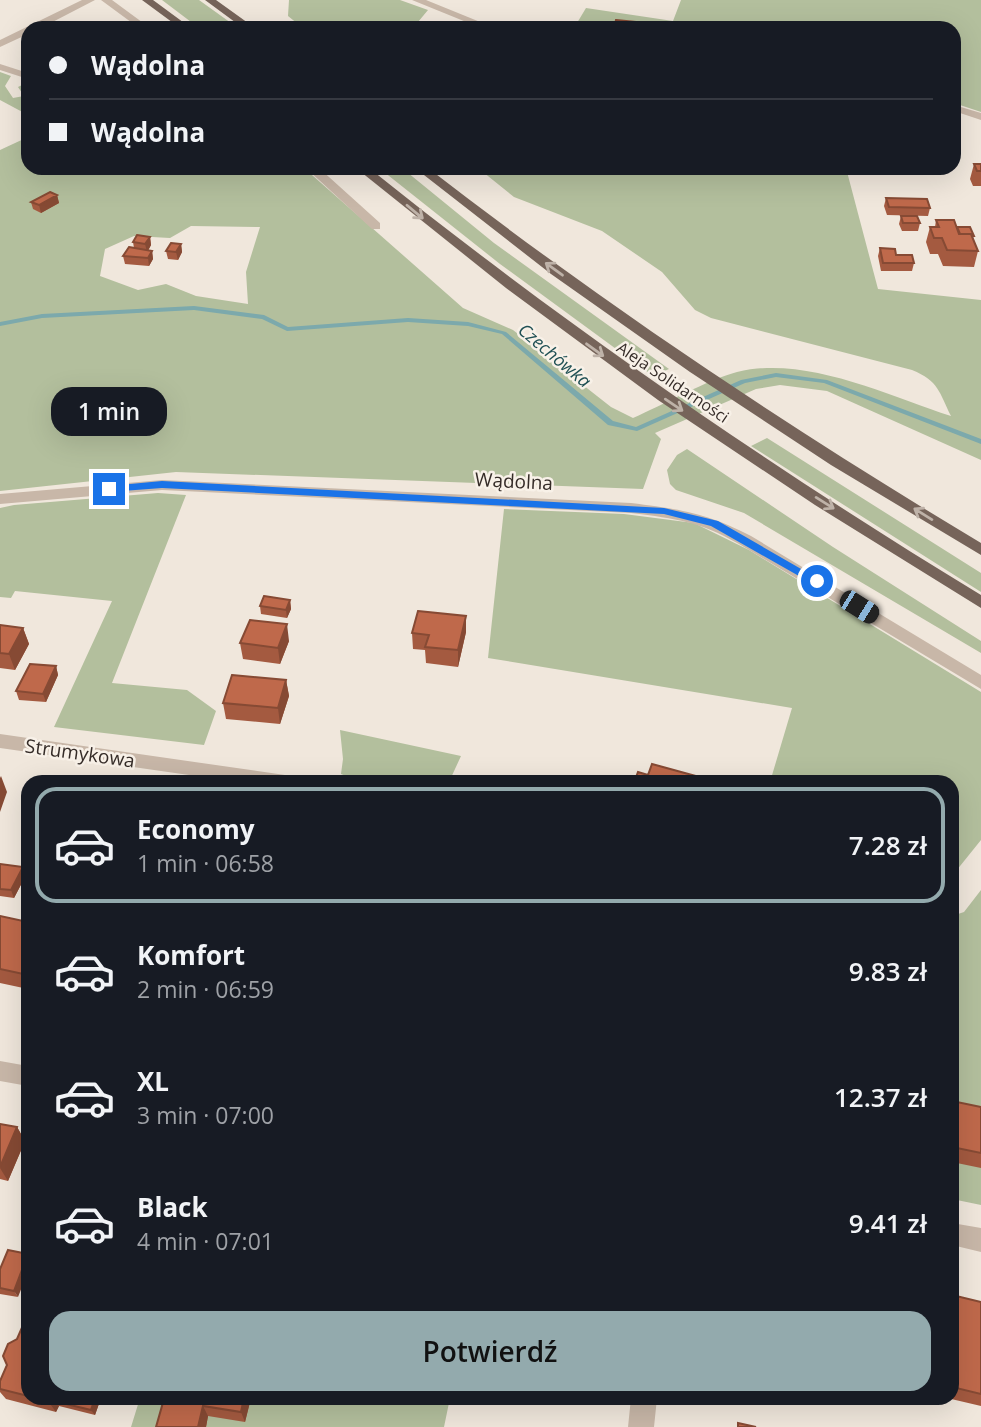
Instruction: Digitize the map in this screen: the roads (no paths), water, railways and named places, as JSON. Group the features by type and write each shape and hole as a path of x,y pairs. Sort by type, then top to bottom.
{"main road":[{"path":"148,0 176,21"},
{"path":"211,0 240,21"},
{"name":"Aleja Solidarności","path":"371,175 501,280 618,366 767,467 981,602"},
{"name":"Aleja Solidarności","path":"430,175 558,273 670,351 807,442 981,550"}],"street":[{"path":"48,21 90,0"},
{"path":"106,0 135,21"},
{"path":"417,0 472,21"},
{"path":"0,44 21,34"},
{"path":"0,66 21,74"},
{"path":"961,110 981,117"},
{"path":"320,175 376,226"},
{"name":"Wądolna","path":"0,499 162,485 373,498 631,508 687,515 715,523 765,551 981,682"},
{"name":"Strumykowa","path":"0,741 236,775"},
{"path":"0,1071 21,1075"},
{"path":"959,1235 981,1240"},
{"path":"641,1427 643,1405"}],"waterway":[{"name":"Czechówka","path":"0,324 42,316 194,308 264,317 287,329 408,320 468,324 504,333 611,423 637,429 743,381 776,375 825,381 981,442"}]}
